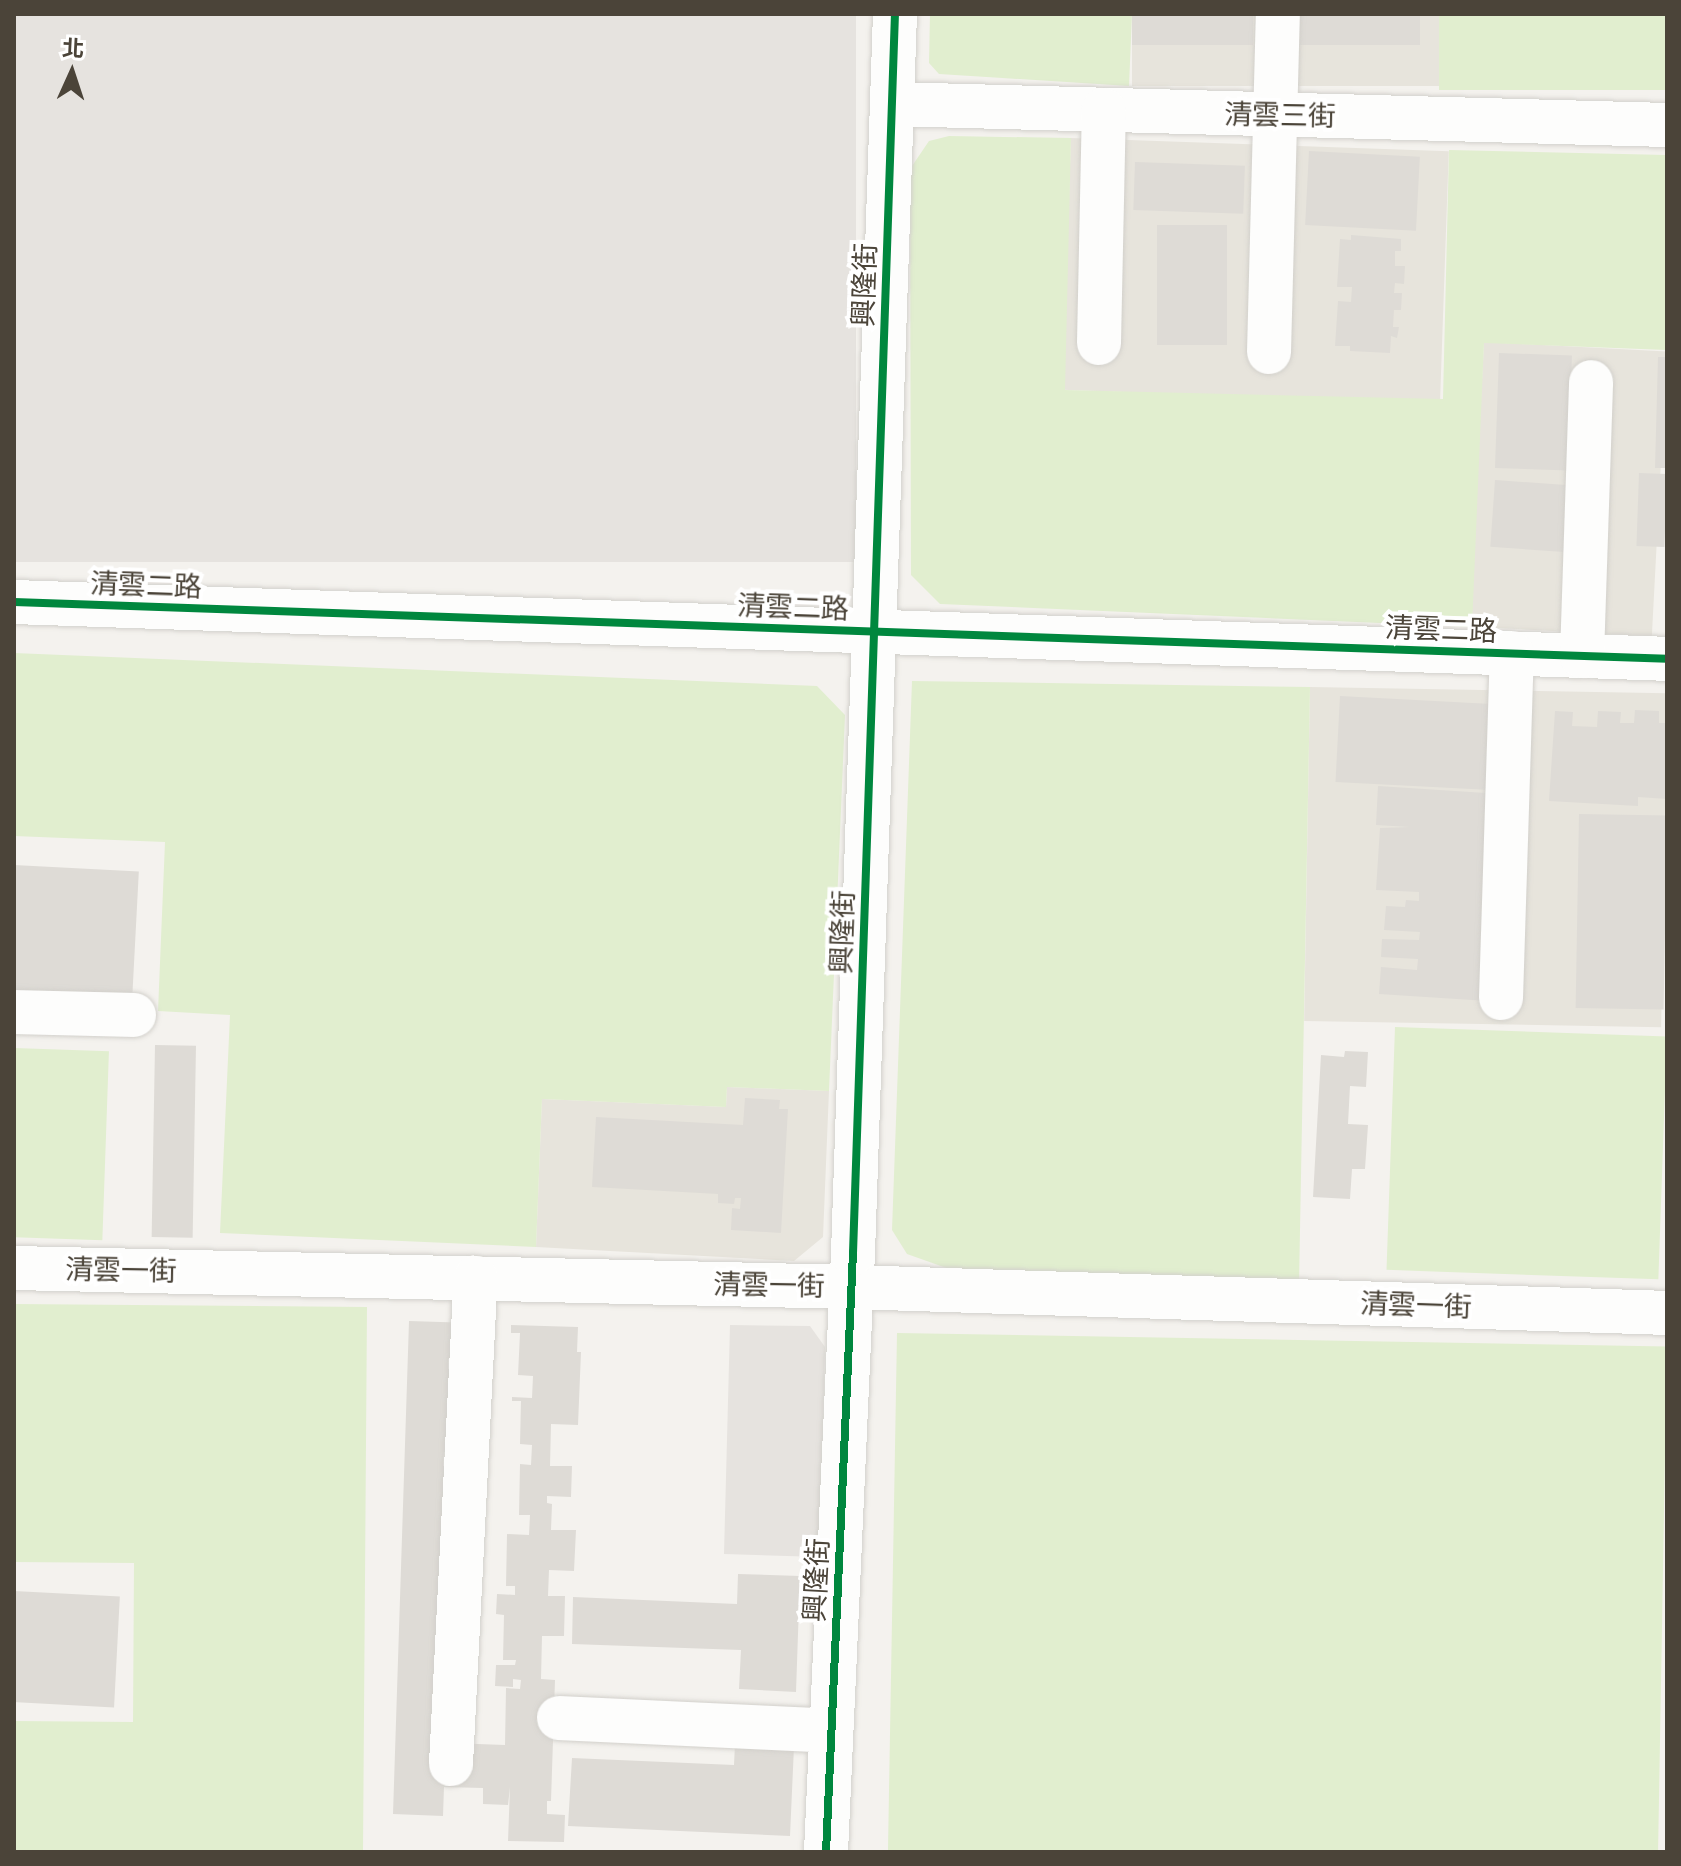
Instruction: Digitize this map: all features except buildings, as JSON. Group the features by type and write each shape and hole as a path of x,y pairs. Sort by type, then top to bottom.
{"street":[{"name":"興隆街","path":"826,1852 851,1287 895,14"},
{"path":"1269,352 1278,14"},
{"name":"清雲三街","path":"892,104 1667,125"},
{"path":"1099,343 1104,110"},
{"path":"1582,656 1591,382"},
{"name":"清雲二路","path":"14,602 1667,659"},
{"path":"1501,998 1512,653"},
{"path":"14,1012 134,1015"},
{"name":"清雲一街","path":"14,1268 851,1287 1667,1313"},
{"path":"451,1764 476,1278"},
{"path":"559,1718 831,1731"}],"shaded area":[{"path":"14,14 856,14 856,562 14,562"},
{"path":"1132,14 1439,14 1439,86 1132,86"},
{"path":"1071,138 1449,151 1440,403 1062,390"},
{"path":"1484,342 1667,352 1652,636 1469,627"},
{"path":"1310,687 1667,693 1661,1027 1304,1021"},
{"path":"727,1087 829,1091 823,1237 794,1261 536,1247 542,1099 726,1107"},
{"path":"730,1325 810,1326 825,1347 820,1557 724,1554"}],"green space":[{"path":"930,14 1132,14 1129,86 939,74 929,63"},
{"path":"1439,14 1667,14 1667,90 1439,90"},
{"path":"949,136 1071,138 1065,390 1443,399 1449,150 1667,155 1667,350 1484,343 1472,627 940,604 911,575 910,169 929,141"},
{"path":"14,653 817,686 845,715 829,1091 727,1087 726,1107 542,1099 536,1247 220,1233 230,1015 158,1011 165,842 14,836"},
{"path":"912,681 1310,687 1299,1285 969,1276 907,1254 892,1230"},
{"path":"1395,1027 1667,1036 1658,1279 1387,1270"},
{"path":"14,1048 109,1051 102,1240 14,1237"},
{"path":"14,1304 367,1307 363,1852 14,1852 14,1721 133,1722 134,1563 14,1562"},
{"path":"897,1333 1667,1346 1658,1852 888,1852"}],"cycle path":[{"path":"826,1852 853,1253 895,14"},
{"path":"14,602 1667,659"}]}
